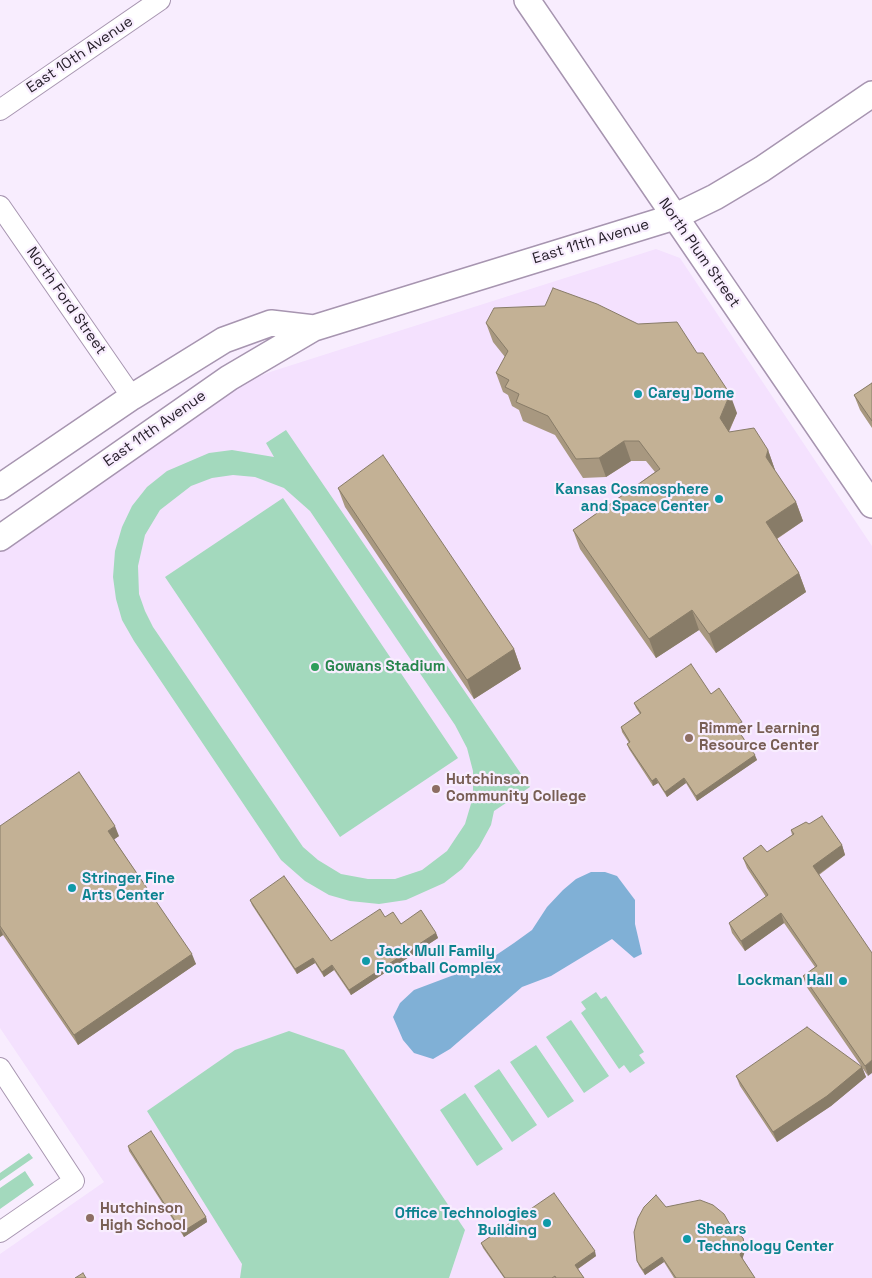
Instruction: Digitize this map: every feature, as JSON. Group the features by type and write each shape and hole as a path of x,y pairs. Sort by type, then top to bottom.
{"street":[{"name":"East 10th Avenue","path":"0,110 160,0"},
{"name":"North Plum Street","path":"527,0 872,505"},
{"name":"East 11th Avenue","path":"0,538 229,378 314,328 674,216 715,197 762,169 872,94"},
{"name":"North Ford Street","path":"0,206 132,397"},
{"name":"East 11th Avenue","path":"0,487 132,397 224,340 271,323 314,328"},
{"path":"0,1068 74,1181 0,1232"}],"shaded area":[{"name":"Hutchinson Community College","path":"656,249 680,258 872,546 872,1278 0,1278 0,1254 104,1182 0,1028 0,549 234,389 253,379"}],"green space":[{"path":"286,430 530,787 494,811 491,825 479,847 462,869 444,883 406,900 379,904 350,901 329,895 305,881 281,860 134,641 122,620 116,599 113,577 115,551 122,527 132,506 147,487 167,471 209,453 232,450 274,457 266,443","holes":["233,475 255,477 284,488 310,511 455,725 467,748 473,771 473,797 465,824 447,851 422,870 395,879 368,879 341,874 318,860 303,847 153,627 145,611 139,594 138,566 145,535 160,510 191,486 212,478"]},
{"path":"283,498 458,758 340,837 165,577"},
{"path":"596,992 601,999 606,996 644,1052 639,1055 645,1063 630,1073 624,1065 619,1069 581,1013 586,1009 581,1002"},
{"path":"571,1020 609,1076 584,1093 546,1037"},
{"path":"289,1031 344,1050 465,1230 449,1278 240,1278 242,1264 147,1111 235,1050"},
{"path":"536,1045 574,1101 548,1118 510,1062"},
{"path":"499,1069 537,1125 512,1142 474,1086"},
{"path":"465,1093 503,1149 477,1166 440,1110"},
{"path":"29,1153 33,1158 0,1181 0,1173"},
{"path":"25,1171 34,1185 0,1209 0,1188"}],"water":[{"path":"591,872 605,872 617,876 635,900 635,924 642,954 634,958 612,939 551,976 522,987 450,1049 433,1059 414,1053 403,1040 393,1017 400,1003 414,990 483,964 514,943 532,930 547,907 563,890 576,879"}],"building":[{"name":"Kansas Cosmosphere and Space Center","path":"553,288 597,304 638,324 677,322 697,353 703,353 730,394 720,418 729,432 754,428 768,450 766,457 796,502 766,522 799,573 709,634 692,610 649,639 573,530 660,469 639,441 624,441 599,458 576,459 548,416 516,402 519,394 505,387 509,380 496,373 508,351 486,323 494,308 545,306"},
{"path":"872,383 872,421 854,395"},
{"path":"383,455 514,649 467,680 338,488"},
{"name":"Rimmer Learning Resource Center","path":"691,664 711,694 719,688 742,722 735,726 755,755 696,796 684,778 665,792 656,778 652,781 627,744 630,742 621,727 641,713 634,703"},
{"name":"Stringer Fine Arts Center","path":"79,772 115,826 108,831 192,954 74,1035 0,926 0,826"},
{"path":"822,816 842,845 813,866 872,953 872,1060 865,1066 803,976 817,966 781,913 741,941 729,923 768,895 743,858 761,845 767,852 794,834 791,830 806,822 809,824"},
{"path":"284,876 331,941 380,909 385,917 393,912 401,924 421,910 436,933 349,990 332,965 322,972 313,958 295,969 250,900"},
{"path":"807,1027 862,1067 827,1096 773,1132 736,1076"},
{"path":"151,1131 206,1217 182,1232 128,1146"},
{"name":"Office Technologies Building","path":"554,1193 595,1251 575,1265 584,1278 556,1278 555,1276 552,1278 505,1278 481,1243"},
{"name":"Shears Technology Center","path":"656,1195 666,1207 700,1200 713,1205 724,1214 732,1228 743,1238 744,1243 740,1255 755,1278 676,1278 662,1257 643,1270 637,1261 634,1232 644,1207"},
{"path":"83,1273 86,1278 75,1278"}],"place":[{"name":"Carey Dome","path":"638,394"},
{"name":"Kansas Cosmosphere and Space Center","path":"719,499"},
{"name":"Gowans Stadium","path":"315,667"},
{"name":"Rimmer Learning Resource Center","path":"689,738"},
{"name":"Hutchinson Community College","path":"436,789"},
{"name":"Stringer Fine Arts Center","path":"72,888"},
{"name":"Jack Mull Family Football Complex","path":"366,961"},
{"name":"Lockman Hall","path":"843,981"},
{"name":"Hutchinson High School","path":"90,1218"},
{"name":"Office Technologies Building","path":"547,1223"},
{"name":"Shears Technology Center","path":"687,1239"}]}
